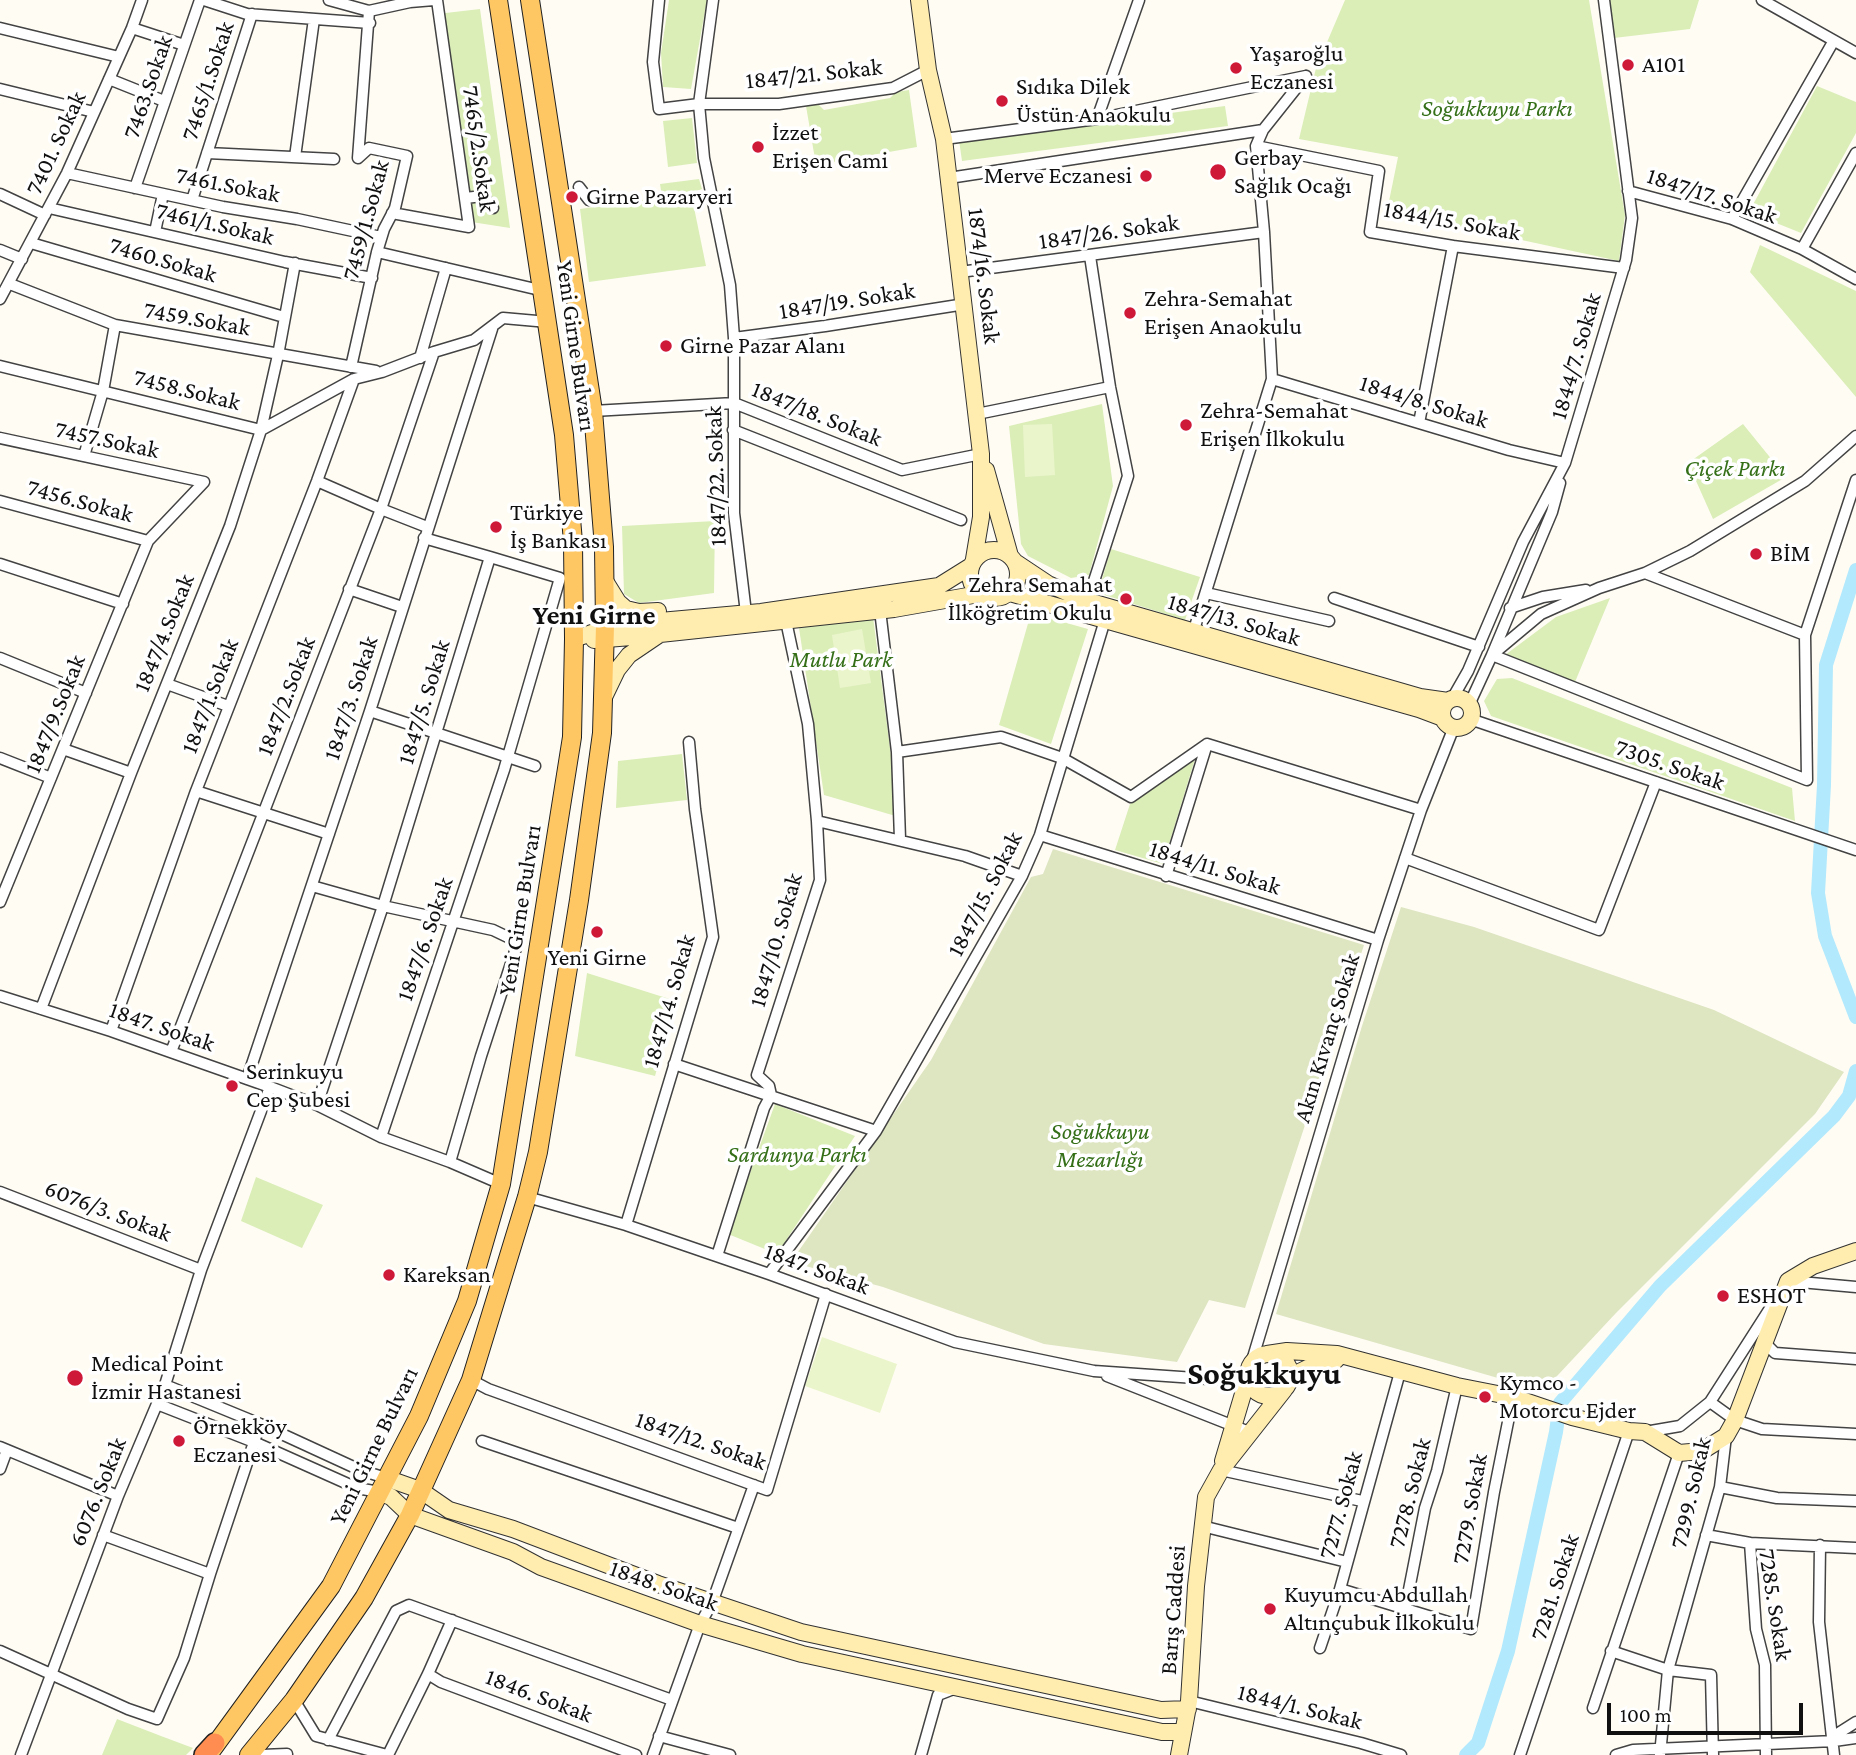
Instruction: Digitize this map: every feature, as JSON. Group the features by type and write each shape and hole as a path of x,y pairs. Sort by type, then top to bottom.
{"main road":[{"name":"Yeni Girne Bulvarı","path":"209,1751 331,1586 419,1416 467,1301 501,1184 572,737 574,639 573,542 564,435 498,0"},
{"name":"Yeni Girne Bulvarı","path":"249,1755 294,1700 364,1598 410,1515 471,1380 527,1197 538,1152 579,900 602,733 605,581 593,411 530,0"},
{"name":"1874/16. Sokak","path":"919,0 928,70 944,139 981,454 981,517 972,563"},
{"path":"605,633 660,634 880,610 979,594 995,599 1010,593 1018,578 981,454"},
{"path":"574,639 698,616 746,613 939,586 987,551 995,550 1013,559"},
{"name":"1847/13. Sokak","path":"1013,559 1048,584 1084,600 1420,697 1450,700"},
{"path":"972,563 970,581 979,594"},
{"path":"605,581 618,603 626,608 639,612 683,610 698,616"},
{"name":"1847/13. Sokak","path":"1010,593 1419,709 1449,723"},
{"path":"602,703 617,670 629,655 660,634"},
{"path":"1462,699 1470,712 1464,726 1449,723 1443,709 1450,700 1462,699"},
{"path":"1787,1282 1813,1265 1856,1251"},
{"name":"7299. Sokak","path":"1726,1436 1735,1420 1787,1282"},
{"path":"1221,1471 1249,1371 1261,1356 1287,1350 1338,1354 1400,1372 1513,1397 1572,1417 1637,1432 1679,1452 1702,1451 1726,1436"},
{"path":"1221,1471 1287,1383 1286,1363 1267,1354"},
{"path":"1249,1371 1253,1389 1264,1396 1278,1394 1287,1383 1318,1363 1336,1360 1371,1364"},
{"name":"Barış Caddesi","path":"1179,1755 1188,1705 1206,1497 1221,1471"},
{"name":"1848. Sokak","path":"383,1485 421,1490 449,1510 513,1529 658,1584 801,1632 1161,1710 1188,1705"},
{"name":"1848. Sokak","path":"383,1485 410,1515 513,1552 541,1567 699,1624 802,1654 1162,1732 1183,1732"}],"street":[{"name":"7401. Sokak","path":"0,299 66,173 132,28 142,0"},
{"path":"202,0 252,14 314,19 370,17 410,1 436,0"},
{"name":"7463.Sokak","path":"135,188 202,0"},
{"path":"329,0 370,17"},
{"name":"7465/2.Sokak","path":"392,213 469,227 436,0"},
{"name":"1847/21. Sokak","path":"659,0 653,62 659,109 699,104 779,104 805,101 893,88 928,70"},
{"name":"1847/22. Sokak","path":"713,0 699,104 704,158 730,285 734,338 734,513 746,613"},
{"path":"1097,119 1139,0"},
{"name":"1844/7. Sokak","path":"1450,700 1479,647 1523,542 1565,463 1624,268 1632,218 1604,0"},
{"path":"1762,0 1856,53"},
{"name":"7465/1.Sokak","path":"192,200 252,14"},
{"name":"7459/1.Sokak","path":"351,367 381,237 392,213 407,156 369,148 358,158 370,17"},
{"path":"295,158 314,19"},
{"path":"0,27 119,57"},
{"path":"132,28 184,45"},
{"path":"1732,219 1833,42"},
{"path":"944,139 1097,119 1306,76 1263,130 1256,146 1265,232 1272,379 1193,633"},
{"path":"109,79 164,101"},
{"path":"0,89 94,112"},
{"path":"949,178 1263,130"},
{"name":"1844/15. Sokak","path":"1256,146 1379,171 1370,232 1453,246 1624,268"},
{"path":"207,153 334,159"},
{"path":"1802,249 1856,153"},
{"name":"7461.Sokak","path":"66,173 381,237"},
{"path":"579,187 589,200"},
{"name":"1847/17. Sokak","path":"1628,191 1732,219 1802,249 1856,279"},
{"name":"7461/1.Sokak","path":"0,194 47,212 372,278"},
{"path":"155,232 163,194"},
{"path":"465,198 483,196 493,208"},
{"name":"1847/26. Sokak","path":"960,272 1265,232"},
{"name":"7460.Sokak","path":"31,243 284,317"},
{"path":"1419,423 1453,246"},
{"path":"0,250 22,260"},
{"path":"377,253 544,291"},
{"path":"1090,256 1110,387 1128,476 1094,581"},
{"name":"1847/4.Sokak","path":"41,1009 131,773 230,526 261,430 295,263"},
{"path":"420,358 446,268"},
{"name":"7459.Sokak","path":"10,284 115,325 382,372"},
{"name":"1847/19. Sokak","path":"734,338 965,303"},
{"name":"7459.Sokak","path":"354,379 474,340 492,329 503,318 548,323"},
{"path":"84,456 103,391 115,325"},
{"name":"1847/3. Sokak","path":"247,1079 370,711 492,329"},
{"name":"1847/2.Sokak","path":"171,1052 381,509 434,352"},
{"name":"7458.Sokak","path":"0,366 261,430 354,379"},
{"name":"1847/1.Sokak","path":"111,1031 196,791 354,379"},
{"name":"1844/8. Sokak","path":"1272,379 1509,450 1565,463"},
{"path":"977,414 1110,387"},
{"name":"1847/18. Sokak","path":"593,411 734,403 902,470 981,454"},
{"name":"1847/18. Sokak","path":"733,430 961,520"},
{"path":"1492,654 1541,614 1599,588 1646,573 1690,551 1805,481 1856,436"},
{"name":"7457.Sokak","path":"0,438 204,482 148,541"},
{"path":"1470,712 1552,512 1565,463"},
{"path":"1492,654 1807,780 1805,635 1856,480"},
{"path":"317,481 426,532 490,557 560,578 509,755"},
{"name":"7456.Sokak","path":"0,501 148,541"},
{"name":"1847/9.Sokak","path":"0,902 148,541"},
{"name":"1847/5. Sokak","path":"317,1105 383,906 490,557"},
{"path":"0,564 123,604"},
{"path":"1646,573 1805,635"},
{"path":"1494,613 1543,597 1599,588"},
{"path":"349,589 402,607"},
{"path":"1206,593 1329,621"},
{"path":"1334,598 1479,647"},
{"path":"880,610 897,752 900,839"},
{"name":"1847/15. Sokak","path":"769,1274 876,1130 1022,876 1040,835 1105,620"},
{"name":"1847/10. Sokak","path":"771,1095 769,1086 757,1075 820,880 808,724 786,621"},
{"path":"0,658 86,693"},
{"path":"167,684 228,706"},
{"path":"370,711 536,766"},
{"name":"7305. Sokak","path":"1470,712 1656,782 1856,849"},
{"name":"Akın Kıvanç Sokak","path":"1249,1371 1378,940 1449,723"},
{"path":"897,752 1001,737 1062,758 1131,797 1206,744"},
{"name":"1847/14. Sokak","path":"626,1225 713,937 695,809 689,742"},
{"path":"1206,744 1422,810"},
{"path":"1166,876 1206,744"},
{"path":"63,749 131,773"},
{"name":"1847/6. Sokak","path":"381,1137 509,755"},
{"path":"0,758 51,778"},
{"path":"1405,858 1599,930 1656,782"},
{"path":"196,791 329,834"},
{"path":"817,821 965,856 1022,876"},
{"name":"1844/11. Sokak","path":"1040,835 1378,940"},
{"path":"0,864 14,869"},
{"path":"312,886 383,906 493,930 518,942 450,1162"},
{"name":"1847. Sokak","path":"0,996 111,1031 270,1087 317,1105 381,1137 501,1184"},
{"path":"674,1065 876,1130"},
{"name":"6076. Sokak","path":"21,1755 118,1496 165,1385 201,1270 270,1087"},
{"path":"717,1256 764,1108 771,1095"},
{"name":"6076/3. Sokak","path":"0,1192 201,1270"},
{"name":"1847. Sokak","path":"527,1197 626,1225 955,1342 1094,1371 1223,1380 1249,1371"},
{"path":"1637,1432 1662,1431 1681,1426 1710,1402 1787,1282 1856,1287"},
{"name":"1847/12. Sokak","path":"471,1380 488,1389 767,1490 826,1294"},
{"path":"1765,1343 1774,1353 1856,1359"},
{"name":"1847. Sokak","path":"1094,1371 1252,1431"},
{"name":"7277. Sokak","path":"1320,1648 1340,1589 1362,1501 1400,1372"},
{"name":"1848. Sokak","path":"165,1385 260,1424 360,1470 383,1485"},
{"name":"7278. Sokak","path":"1405,1610 1424,1508 1437,1471 1457,1386"},
{"name":"7279. Sokak","path":"1405,1610 1471,1629 1513,1397"},
{"path":"1710,1402 1735,1420 1762,1429 1856,1434"},
{"name":"1848. Sokak","path":"157,1404 254,1442 357,1488 383,1485"},
{"path":"0,1651 128,1709 157,1719 184,1658 260,1424"},
{"name":"7281. Sokak","path":"1520,1755 1637,1432"},
{"name":"7299. Sokak","path":"1662,1752 1668,1670 1720,1487 1726,1436"},
{"path":"482,1441 738,1528"},
{"path":"0,1469 3,1449 118,1496"},
{"name":"7299. Sokak","path":"1593,1708 1679,1452"},
{"path":"1221,1471 1362,1501"},
{"path":"653,1755 699,1624 712,1603 754,1485"},
{"path":"1720,1487 1777,1497 1856,1501"},
{"path":"1202,1526 1347,1562"},
{"path":"103,1535 210,1574"},
{"name":"7285. Sokak","path":"1706,1535 1750,1543 1756,1629 1765,1665 1766,1755"},
{"path":"1750,1543 1856,1548"},
{"path":"1820,1545 1819,1622 1834,1755"},
{"path":"1340,1589 1405,1610"},
{"path":"328,1740 397,1611 409,1605 672,1700"},
{"path":"294,1700 316,1737 388,1755 452,1620"},
{"path":"1611,1651 1668,1670 1711,1675 1713,1750"},
{"name":"1846. Sokak","path":"428,1674 441,1682 636,1755"},
{"path":"921,1755 938,1695 956,1688"},
{"name":"1844/1. Sokak","path":"1188,1705 1361,1743 1401,1755"},
{"path":"1834,1739 1856,1722"},
{"path":"659,1737 730,1755"},
{"path":"1616,1755 1633,1750 1713,1750 1766,1743 1856,1738"},
{"path":"262,1755 288,1755"}],"green space":[{"path":"669,0 707,0 691,89 663,87 661,53"},
{"name":"Soğukkuyu Parkı","path":"1345,0 1589,0 1625,215 1619,261 1387,211 1398,157 1299,139 1316,68"},
{"path":"1610,0 1699,0 1690,29 1614,38"},
{"path":"480,9 510,228 465,221 437,14"},
{"path":"1817,86 1856,102 1856,133 1801,233 1749,212"},
{"path":"909,90 917,147 816,165 806,106 818,104 824,110 890,98 896,92"},
{"path":"1225,106 1228,126 962,161 959,140"},
{"path":"692,118 697,163 668,167 663,121"},
{"path":"699,179 702,189 691,193 706,266 589,282 580,209 662,197 660,184"},
{"path":"1760,245 1856,291 1856,397 1750,272"},
{"path":"1102,404 1113,486 1089,575 1071,578 1028,556 1021,544 1009,426"},
{"path":"1052,424 1055,475 1025,477 1023,425"},
{"name":"Çiçek Parkı","path":"1743,424 1786,477 1713,519 1688,463"},
{"path":"715,521 714,593 639,603 624,594 622,526"},
{"path":"1111,549 1200,577 1185,620 1098,593"},
{"path":"1610,598 1575,682 1505,655 1556,617"},
{"path":"1031,613 1088,629 1051,744 999,725"},
{"name":"Mutlu Park","path":"873,617 899,817 824,795 799,628"},
{"path":"862,629 871,683 840,688 832,635"},
{"path":"1512,678 1792,788 1795,821 1491,716 1484,701 1497,679"},
{"path":"682,754 687,800 616,808 618,761"},
{"path":"1195,759 1163,864 1115,850 1130,804"},
{"name":"Soğukkuyu Mezarlığı","path":"1053,849 1364,945 1245,1308 1209,1300 1177,1362 1044,1344 883,1287 791,1262 931,1060 1031,877 1043,874"},
{"path":"1401,907 1474,927 1714,1010 1844,1072 1815,1114 1616,1313 1543,1391 1276,1314 1362,1026"},
{"path":"587,973 676,1001 655,1076 575,1056"},
{"name":"Sardunya Parkı","path":"775,1104 855,1136 777,1254 728,1234"},
{"path":"256,1177 323,1205 302,1248 241,1221"},
{"path":"822,1337 897,1364 880,1413 805,1386"},
{"path":"117,1719 193,1748 186,1755 102,1755"}],"waterway":[{"path":"1856,570 1826,665 1824,785 1818,893 1825,936 1856,1017"},
{"path":"1466,1755 1478,1743 1508,1651 1560,1403 1660,1286 1834,1116 1849,1096 1856,1071"}],"place":[{"name":"A101","path":"1628,65"},
{"name":"Yaşaroğlu Eczanesi","path":"1236,68"},
{"name":"Sıdıka Dilek Üstün Anaokulu","path":"1002,101"},
{"name":"İzzet Erişen Cami","path":"758,147"},
{"name":"Gerbay Sağlık Ocağı","path":"1218,172"},
{"name":"Merve Eczanesi","path":"1146,176"},
{"name":"Girne Pazaryeri","path":"572,197"},
{"name":"Zehra-Semahat Erişen Anaokulu","path":"1130,313"},
{"name":"Girne Pazar Alanı","path":"666,346"},
{"name":"Zehra-Semahat Erişen İlkokulu","path":"1186,425"},
{"name":"Türkiye İş Bankası","path":"496,527"},
{"name":"BİM","path":"1756,554"},
{"name":"Zehra Semahat İlköğretim Okulu","path":"1126,599"},
{"name":"Yeni Girne","path":"597,932"},
{"name":"Serinkuyu Cep Şubesi","path":"232,1086"},
{"name":"Kareksan","path":"389,1275"},
{"name":"ESHOT","path":"1723,1296"},
{"name":"Medical Point İzmir Hastanesi","path":"75,1378"},
{"name":"Kymco - Motorcu Ejder","path":"1485,1397"},
{"name":"Örnekköy Eczanesi","path":"179,1441"},
{"name":"Kuyumcu Abdullah Altınçubuk İlkokulu","path":"1270,1609"}],"district":[{"name":"Yeni Girne","path":"594,615"},
{"name":"Soğukkuyu","path":"1264,1374"}]}
